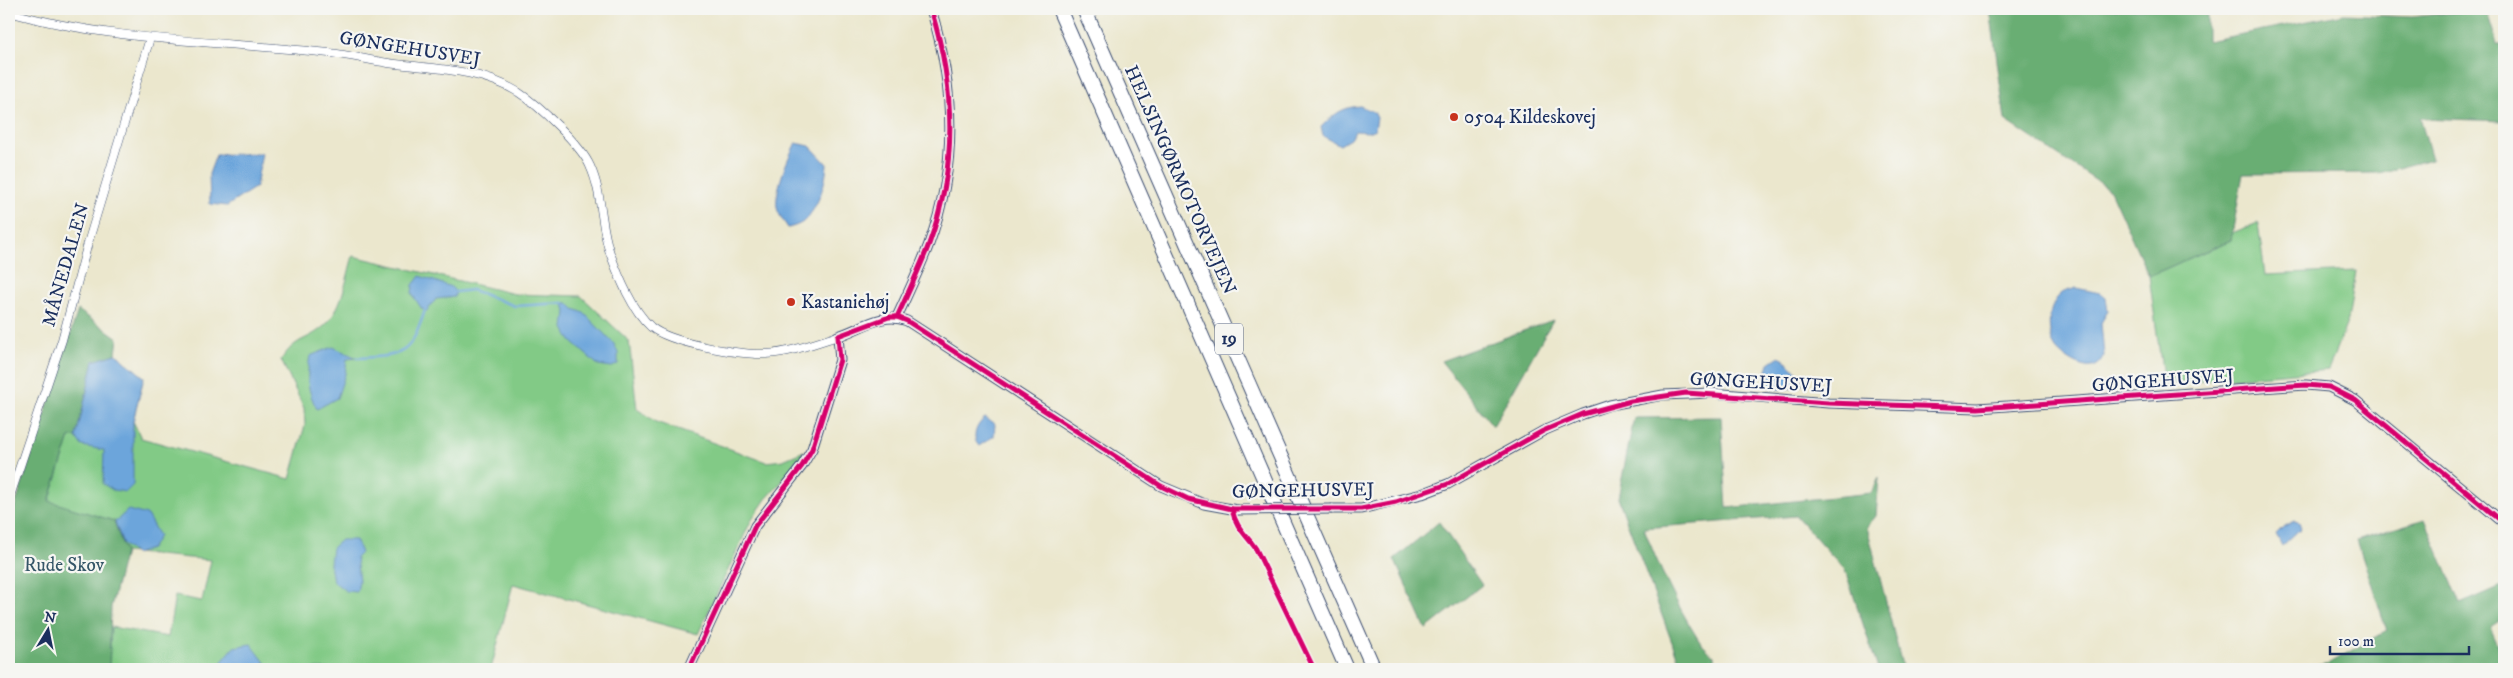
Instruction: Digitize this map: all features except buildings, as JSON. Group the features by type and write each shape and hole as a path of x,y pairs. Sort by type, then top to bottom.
{"highway":[{"name":"19","path":"1059,9 1347,669"},
{"name":"HELSINGØRMOTORVEJEN","path":"1084,9 1374,669"}],"street":[{"path":"897,317 929,244 941,208 948,169 952,128 950,99 947,71 931,9"},
{"name":"GØNGEHUSVEJ","path":"9,12 95,30 150,38 330,53 387,63 463,72 496,81 531,102 577,147 590,164 597,182 604,232 611,255 630,296 650,326 666,336 683,342 746,353 768,354 838,336 882,318 897,317 1160,486 1188,500 1237,510 1361,509 1422,494 1448,484 1543,431 1567,421 1610,405 1663,395 1712,393 1828,403 1978,408 2306,385 2329,387 2355,400 2504,523"},
{"name":"MÅNEDALEN","path":"9,500 62,340 88,242 150,38"},
{"path":"689,669 754,526 802,466 812,449 840,360 838,336"}],"green space":[{"path":"1990,9 2207,9 2207,41 2344,14 2412,17 2486,9 2497,44 2504,44 2504,121 2420,118 2432,159 2379,173 2243,174 2231,240 2149,276 2110,190 2005,120"},
{"path":"2258,223 2265,275 2356,271 2348,320 2328,370 2164,384 2149,276 2231,240 2232,233"},
{"path":"353,256 515,294 581,296 629,341 637,409 656,422 766,462 783,460 804,451 798,464 766,499 751,521 698,634 513,584 491,669 109,669 111,627 168,637 175,596 202,601 211,560 125,552 114,521 49,502 70,437 116,354 144,377 133,421 141,438 290,479 305,425 304,408 281,360 291,347 323,327 335,312"},
{"name":"Rude Skov","path":"78,310 118,338 116,354 94,361 76,437 70,437 49,501 114,521 125,552 111,607 109,669 9,669 9,525"},
{"path":"1553,320 1493,426 1441,361"},
{"path":"1721,417 1727,508 1871,493 1879,478 1876,516 1867,527 1903,669 1878,669 1845,570 1796,516 1644,528 1655,557 1675,599 1701,644 1715,658 1719,669 1682,669 1618,498 1634,418"},
{"path":"2425,519 2460,604 2504,585 2504,618 2490,627 2504,659 2504,669 2299,669 2329,663 2387,631 2357,540"},
{"path":"1439,522 1482,585 1426,629 1394,559"}],"water":[{"path":"1360,106 1374,112 1377,118 1375,129 1368,132 1355,131 1350,139 1340,145 1323,136 1321,127 1330,118 1344,110"},
{"path":"796,143 810,146 827,164 823,187 813,210 803,222 788,228 778,211 777,196 785,167"},
{"path":"262,153 256,187 227,206 210,204 209,174 216,155"},
{"path":"420,276 451,287 456,292 454,297 436,299 427,311 422,309 412,294 413,285"},
{"path":"2076,288 2100,293 2106,298 2108,311 2101,323 2104,356 2099,364 2092,367 2081,366 2075,363 2056,349 2049,328 2051,312 2056,299 2062,293"},
{"path":"564,303 568,303 574,309 584,313 614,344 618,353 618,364 612,367 598,365 571,341 564,328 566,312"},
{"path":"333,347 357,358 347,359 345,374 337,398 317,409 308,383 310,356"},
{"path":"116,354 144,377 133,421 133,485 126,492 113,490 103,484 104,450 82,446 76,437 94,361"},
{"path":"1778,357 1794,368 1800,377 1802,385 1781,389 1769,387 1766,374 1769,363"},
{"path":"985,418 995,424 994,436 979,446 975,435 979,424"},
{"path":"128,510 147,515 159,536 151,549 135,554 123,544 115,522"},
{"path":"2294,521 2299,522 2301,528 2282,546 2276,534 2283,527"},
{"path":"341,540 356,540 361,553 356,558 359,581 357,592 346,591 333,581 330,564 332,548"},
{"path":"251,644 270,669 216,669 234,647"}],"waterway":[{"path":"456,292 472,290 515,306 564,303"},
{"path":"357,358 385,356 403,351 415,337 425,310"}],"cycle path":[{"path":"897,317 929,244 945,185 949,156 949,97 939,38 931,9"},
{"path":"689,669 755,526 802,466 812,449 840,360 838,336 889,317 897,317 907,321 1161,486 1188,499 1232,509 1361,509 1396,502 1448,484 1543,431 1583,414 1631,401 1686,393 1828,403 1978,408 2306,385 2329,387 2355,400 2504,523"},
{"path":"1232,509 1239,526 1256,549 1314,669"}],"place":[{"name":"0504 Kildeskovej","path":"1454,117"},
{"name":"Kastaniehøj","path":"791,302"}]}
